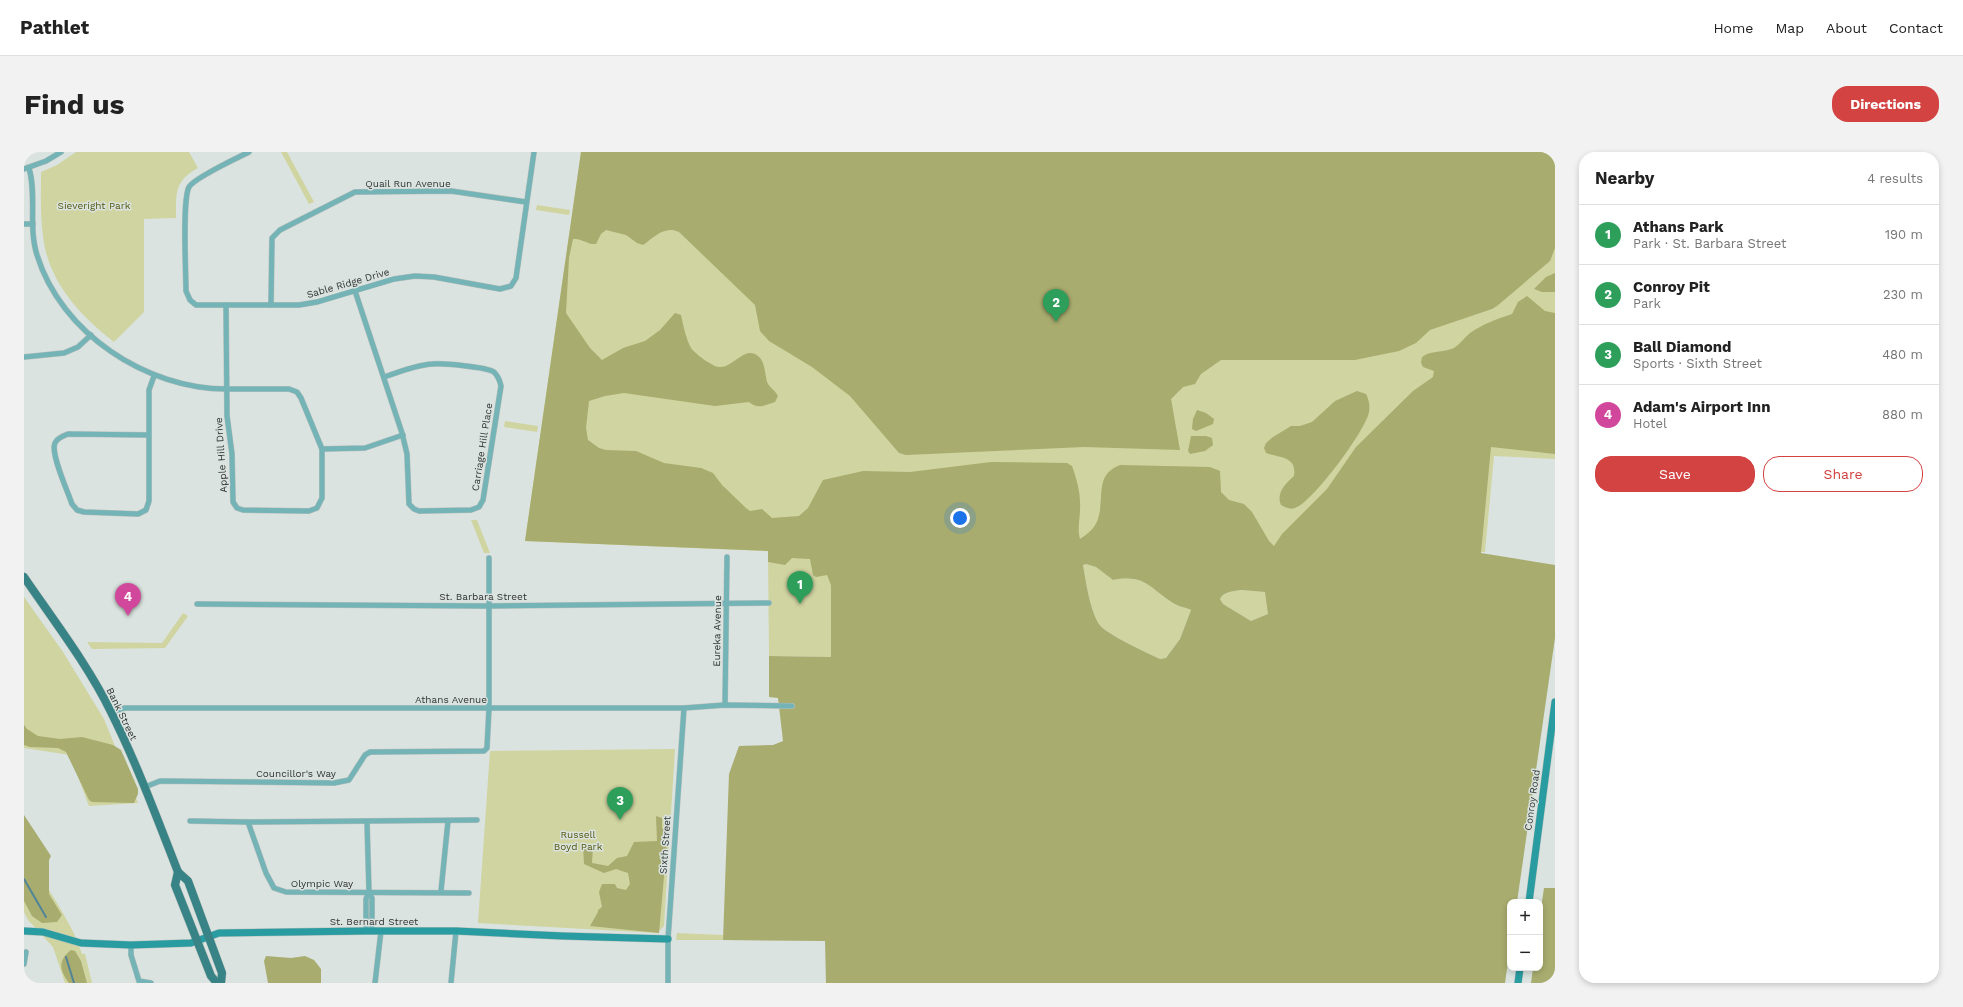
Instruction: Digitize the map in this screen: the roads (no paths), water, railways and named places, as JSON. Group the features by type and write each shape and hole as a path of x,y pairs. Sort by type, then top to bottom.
{"main road":[{"name":"Bank Street","path":"24,577 71,646 111,712 145,787 178,872 188,881 222,973 221,983"},
{"name":"Bank Street","path":"178,872 175,885 211,976 217,983"}],"street":[{"path":"26,168 61,152"},
{"name":"Sable Ridge Drive","path":"249,152 196,180 189,187 186,197 187,296 196,305 299,305 312,303 394,279 422,276 500,289 511,286 516,278 534,152"},
{"name":"Apple Hill Drive","path":"26,168 32,178 32,224 36,253 54,294 67,310 91,335 124,360 154,376 183,385 227,390 289,389 297,392 301,398 322,449 322,498 317,508 309,511 243,510 237,508 233,502 232,454 227,416 227,390"},
{"name":"Quail Run Avenue","path":"271,305 272,238 280,230 355,192 451,191 526,202"},
{"path":"24,224 32,224"},
{"name":"Carriage Hill Place","path":"355,291 403,435 406,454 408,498 411,507 419,511 475,510 479,507 483,500 501,386 500,380 494,373 488,370 442,364 415,367 384,377"},
{"path":"226,305 227,390"},
{"path":"24,357 64,353 78,347 91,335"},
{"path":"149,435 68,434 60,437 55,443 54,452 72,504 77,510 84,512 138,514 146,510 150,501 149,390 154,376"},
{"path":"322,449 364,448 403,435"},
{"name":"Eureka Avenue","path":"725,705 727,557"},
{"path":"489,558 489,708"},
{"name":"St. Barbara Street","path":"197,604 489,606 769,603"},
{"name":"Conroy Road","path":"1529,899 1555,702"},
{"name":"Athans Avenue","path":"111,712 125,708 684,708 725,705 792,706"},
{"name":"Councillor's Way","path":"145,787 160,781 334,783 349,780 365,755 370,752 484,751 487,748 489,708"},
{"name":"Sixth Street","path":"668,983 668,939 684,708"},
{"path":"190,820 248,822 367,822 477,820"},
{"path":"440,892 448,821"},
{"name":"Olympic Way","path":"248,822 266,873 274,888 286,892 469,893"},
{"path":"367,822 369,892 372,898 369,931"},
{"name":"St. Bernard Street","path":"24,930 43,932 81,943 131,945 187,943 219,933 369,931 456,931 668,939"},
{"path":"375,983 381,931"},
{"path":"451,983 456,931"},
{"path":"131,945 131,956 139,981 151,983"},
{"path":"24,964 26,952"},
{"path":"1518,983 1520,971"}],"waterway":[{"path":"24,879 46,917"},
{"path":"66,957 74,983"}],"place":[{"name":"Conroy Pit","path":"1056,322"},
{"name":"Athans Park","path":"800,604"},
{"name":"Adam's Airport Inn","path":"128,616"},
{"name":"Ball Diamond","path":"620,820"}],"park label":[{"name":"Sieveright Park","path":"94,205"},
{"name":"Russell Boyd Park","path":"578,840"}]}
